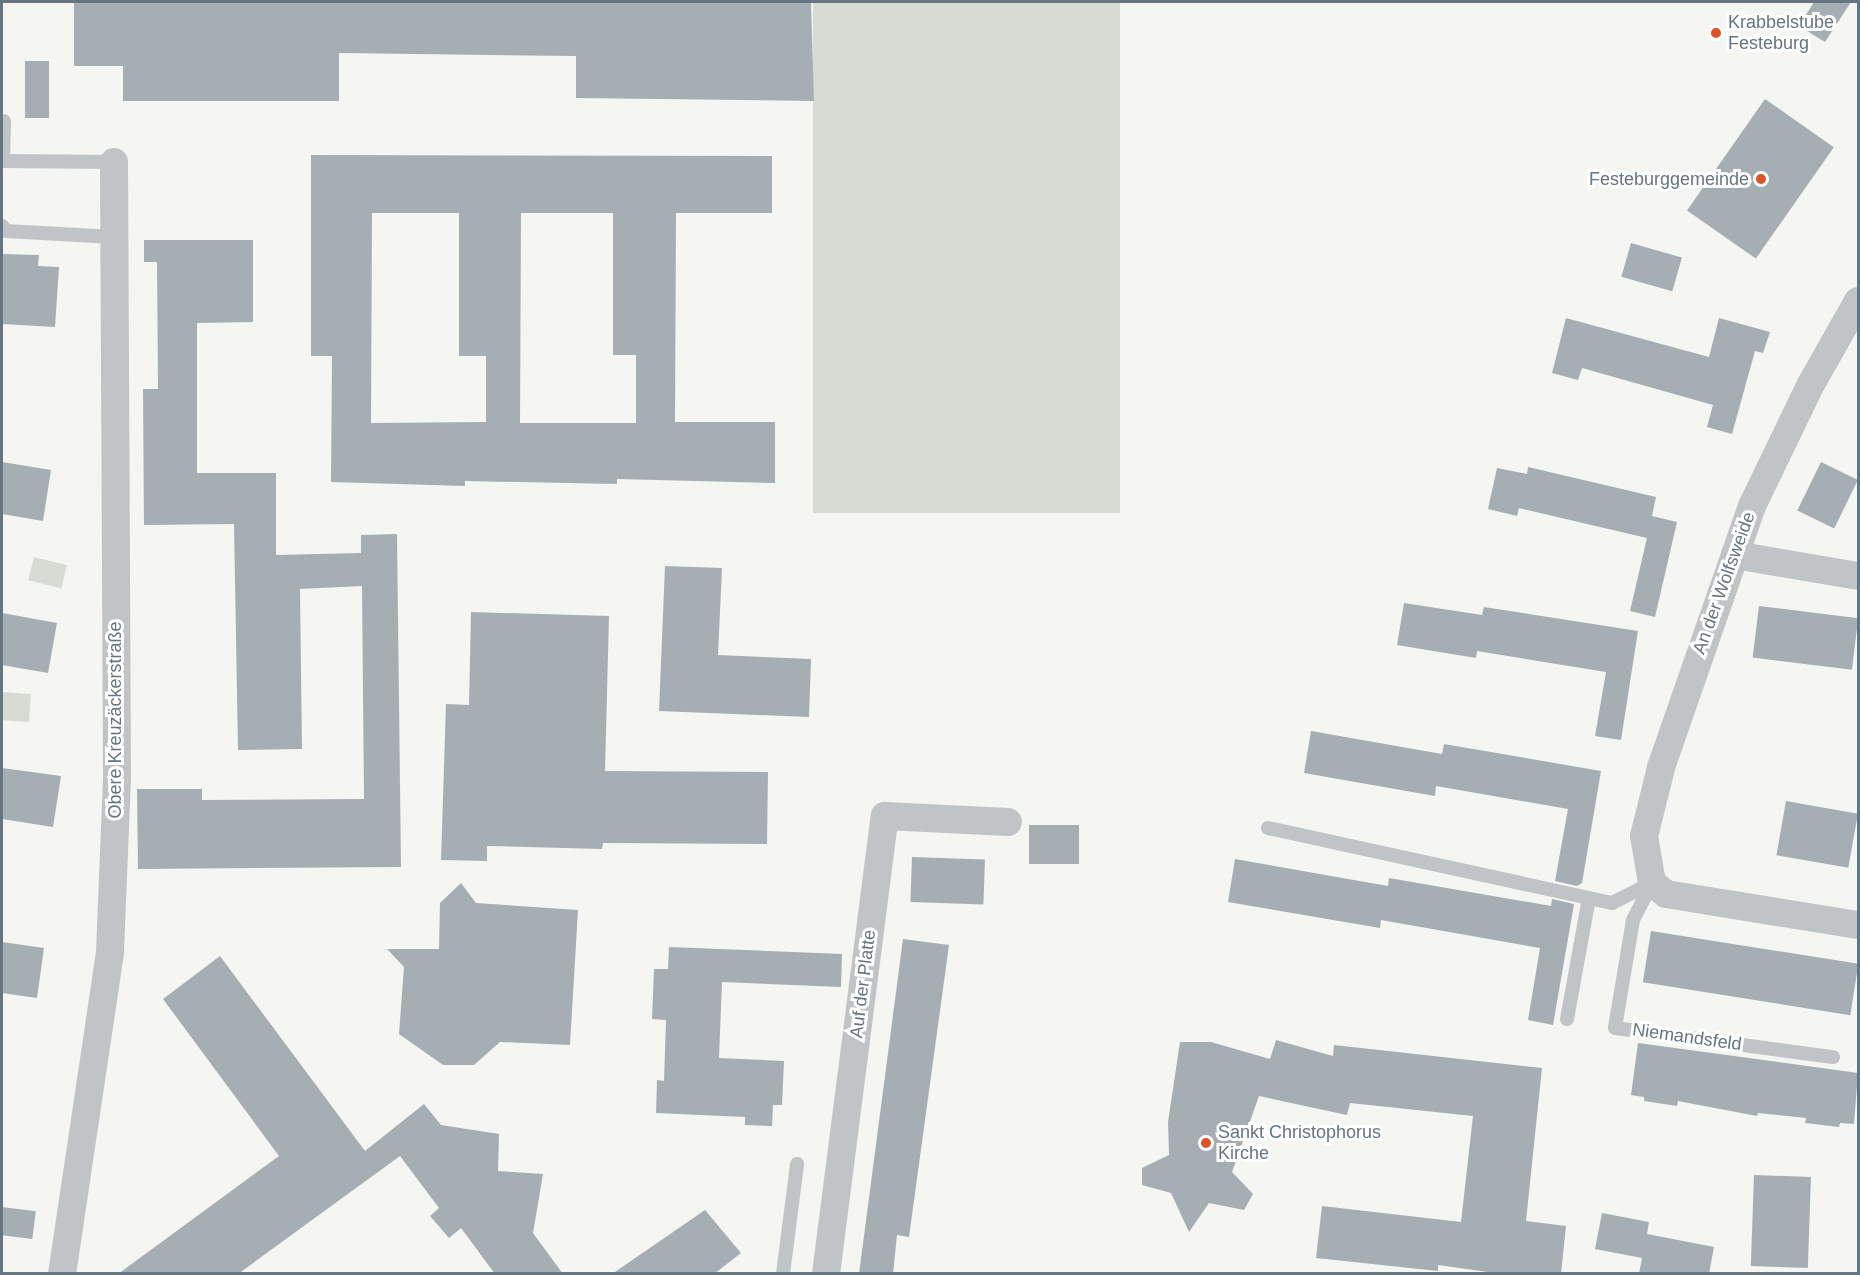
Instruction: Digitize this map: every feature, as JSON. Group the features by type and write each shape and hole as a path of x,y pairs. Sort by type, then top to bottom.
{"street":[{"name":"Obere Kreuzäckerstraße","path":"62,1274 110,952 117,777 114,162"},
{"name":"An der Wolfsweide","path":"1652,883 1644,836 1665,757 1735,555 1762,486 1810,386 1858,301"},
{"path":"1735,555 1858,576"},
{"name":"Auf der Platte","path":"826,1274 885,816 1008,822"},
{"path":"1652,883 1666,894 1858,925"}],"lane":[{"path":"4,121 3,161 114,162"},
{"path":"2,226 6,231 114,237"},
{"path":"1269,828 1612,903 1652,883"},
{"name":"Niemandsfeld","path":"1652,883 1633,920 1615,1028 1833,1057"},
{"path":"1567,1019 1589,898"},
{"path":"783,1274 797,1164"}],"shaded area":[{"path":"813,2 1120,2 1120,513 813,513"},
{"path":"34,557 67,565 61,589 28,580"},
{"path":"2,692 31,694 29,722 2,720"}],"building":[{"path":"74,2 811,2 814,101 576,98 576,56 339,53 339,101 123,101 123,66 74,66"},
{"path":"1814,2 1851,2 1825,42 1799,26"},
{"path":"25,61 49,61 49,118 25,118"},
{"name":"Festeburggemeinde","path":"1765,99 1834,147 1756,259 1687,210"},
{"path":"311,155 772,156 772,213 676,213 675,422 775,422 775,483 617,479 617,484 465,481 465,486 331,482 332,356 311,356","holes":["372,213 459,213 459,356 486,356 486,422 371,423","521,213 613,213 613,355 636,355 636,423 520,423"]},
{"path":"144,240 253,240 253,322 197,323 197,473 276,473 276,555 361,553 361,535 397,534 401,867 138,869 137,789 202,789 202,800 364,799 362,586 300,589 302,749 238,750 234,524 144,525 143,389 158,389 157,262 144,262"},
{"path":"1631,243 1682,258 1672,291 1621,277"},
{"path":"2,254 39,255 38,266 59,267 55,327 2,324"},
{"path":"1566,318 1709,357 1719,318 1770,332 1763,353 1755,351 1732,434 1707,427 1713,405 1582,368 1578,380 1552,373"},
{"path":"2,462 51,470 43,521 2,514"},
{"path":"1821,462 1858,480 1834,529 1797,511"},
{"path":"1528,467 1656,497 1652,516 1677,522 1655,617 1630,611 1647,538 1519,508 1517,516 1488,509 1497,468 1527,474"},
{"path":"665,566 722,568 718,655 811,659 809,717 659,711"},
{"path":"1404,603 1482,615 1484,607 1638,631 1621,740 1595,736 1606,672 1477,651 1476,658 1397,645"},
{"path":"1759,606 1858,618 1852,670 1753,658"},
{"path":"471,612 609,616 605,771 768,772 767,844 603,843 602,849 487,846 487,861 441,860 446,704 469,705"},
{"path":"2,613 57,623 48,673 2,665"},
{"path":"1311,731 1442,754 1444,744 1601,771 1582,883 1577,886 1555,881 1568,809 1436,786 1435,796 1304,773"},
{"path":"2,768 61,776 53,827 2,819"},
{"path":"1786,801 1858,814 1848,868 1776,855"},
{"path":"1029,825 1079,825 1079,864 1029,864"},
{"path":"912,857 985,860 983,905 910,902"},
{"path":"1235,859 1388,886 1389,878 1551,906 1552,899 1574,904 1553,1025 1528,1020 1540,948 1381,920 1380,928 1228,902"},
{"path":"461,883 476,903 578,910 570,1045 500,1042 474,1065 443,1065 399,1034 404,967 387,949 439,949 440,903"},
{"path":"1651,931 1858,964 1850,1015 1643,982"},
{"path":"903,939 949,945 909,1237 897,1235 893,1274 859,1274"},
{"path":"2,942 44,948 37,998 2,993"},
{"path":"669,947 842,954 841,987 722,982 719,1058 784,1061 782,1105 773,1105 772,1126 745,1125 745,1117 656,1113 657,1080 664,1081 666,1020 652,1019 654,969 668,969"},
{"path":"220,956 365,1151 424,1104 441,1125 499,1134 498,1171 543,1174 533,1233 563,1274 495,1274 461,1228 449,1238 430,1216 439,1208 400,1156 238,1274 118,1274 279,1156 163,999"},
{"path":"1276,1040 1333,1056 1334,1045 1542,1068 1526,1221 1566,1226 1561,1274 1502,1274 1438,1265 1438,1271 1316,1258 1322,1206 1461,1222 1473,1116 1350,1103 1347,1115 1259,1096 1232,1172 1253,1194 1244,1210 1209,1203 1189,1232 1171,1193 1142,1185 1142,1168 1169,1155 1168,1122 1180,1042 1211,1042 1270,1059"},
{"path":"1638,1043 1858,1073 1854,1124 1840,1123 1839,1127 1805,1123 1806,1118 1758,1113 1757,1116 1678,1101 1677,1106 1644,1101 1644,1097 1631,1095"},
{"path":"1754,1175 1811,1177 1808,1268 1751,1266"},
{"path":"2,1207 36,1211 32,1239 2,1235"},
{"path":"705,1210 741,1253 714,1274 612,1274"},
{"path":"1602,1213 1649,1222 1647,1234 1714,1247 1709,1274 1639,1274 1642,1258 1595,1249"}],"place":[{"name":"Krabbelstube Festeburg","path":"1716,33"},
{"name":"Festeburggemeinde","path":"1761,179"},
{"name":"Sankt Christophorus Kirche","path":"1206,1143"}]}
